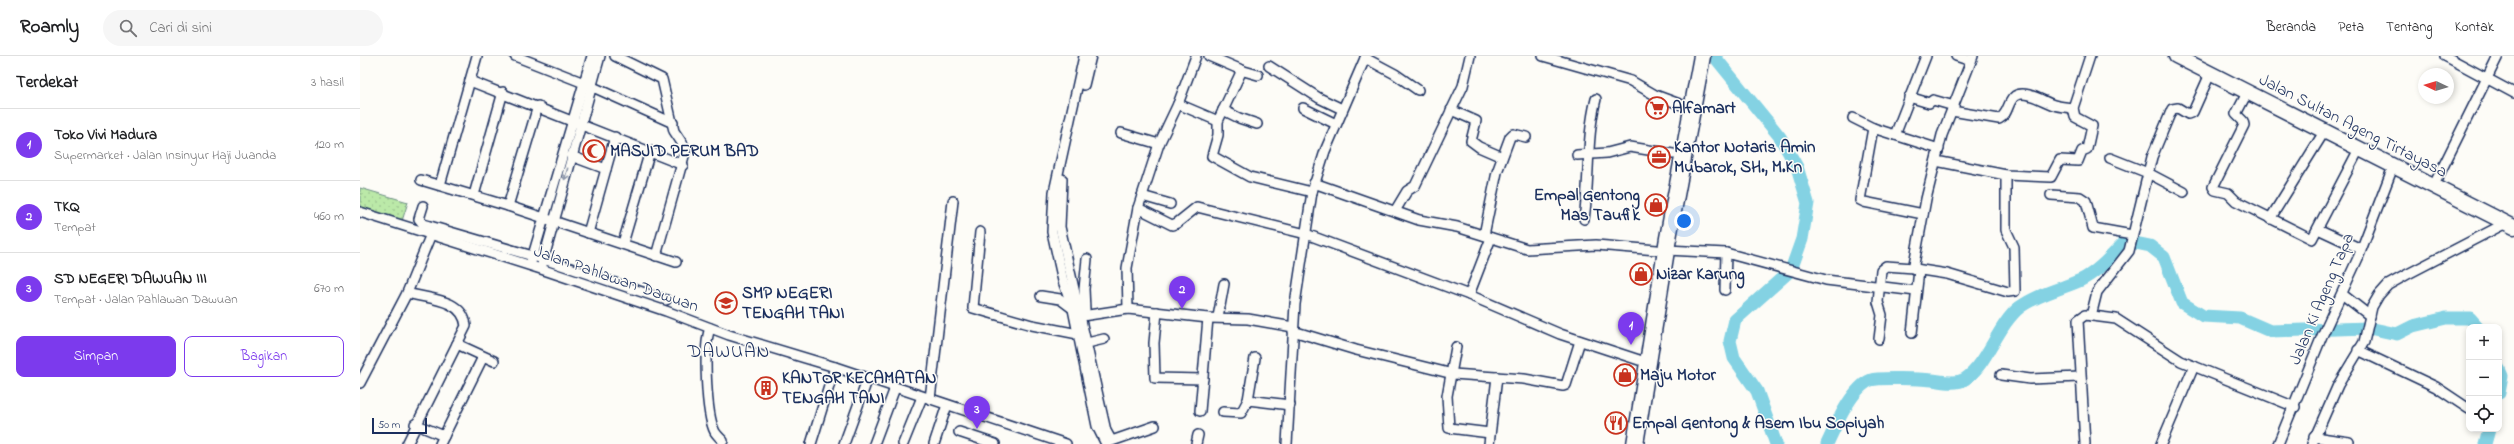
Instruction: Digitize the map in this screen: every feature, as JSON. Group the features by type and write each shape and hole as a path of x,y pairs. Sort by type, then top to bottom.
{"highway":[{"path":"1624,444 1636,411 1662,244 1673,154 1682,105 1696,58"},
{"path":"1635,444 1639,360 1696,58"}],"main road":[{"name":"Jalan Sultan Ageng Tirtayasa","path":"2176,56 2193,60 2210,74 2503,221"}],"street":[{"path":"440,185 476,56"},
{"path":"515,56 588,84 673,123"},
{"path":"588,84 592,56"},
{"path":"540,269 549,221 577,121 588,84 600,56"},
{"path":"615,56 662,79 676,134 686,149 656,256"},
{"path":"1084,56 1067,143 1059,214 1084,315"},
{"path":"1084,344 1078,334 1073,310 1063,281 1052,232 1053,199 1091,56"},
{"path":"1128,309 1127,268 1138,208 1159,144 1178,104 1196,56"},
{"path":"1209,56 1258,75"},
{"path":"1395,210 1407,191 1415,186 1463,86 1470,56"},
{"path":"1895,135 1926,56"},
{"path":"1912,333 1923,214 1939,149 1972,58 1956,56"},
{"path":"1936,161 2006,175 2051,177 2060,160 2079,160 2082,151 2087,149 2092,126 2075,117 2073,108 2090,56"},
{"path":"2445,56 2514,93"},
{"path":"2433,187 2498,56"},
{"path":"1287,444 1293,329 1313,188 1336,124 1365,57 1395,74 1418,90"},
{"path":"1550,57 1632,81 1655,95 1682,105"},
{"path":"1269,66 1319,98 1342,109"},
{"path":"1242,70 1218,121 1218,135 1212,156 1250,177 1313,188 1395,210 1419,220 1487,237 1527,249 1596,245 1662,244 1726,253 1783,266 1826,280 1878,288 1916,291"},
{"path":"2091,316 2097,292 2129,251 2148,173 2172,109 2178,108 2188,114 2193,112 2210,74"},
{"path":"470,81 503,92 683,164"},
{"path":"474,196 503,92"},
{"path":"2248,93 2236,114 2243,121 2244,126 2213,187 2215,190 2228,193 2236,201 2270,219 2310,239 2318,229 2359,149"},
{"path":"1909,97 1929,103 1933,100 1953,108 1999,119 2004,116 2012,98 2017,95 2034,97 2052,105 2073,108"},
{"path":"1584,219 1589,183 1592,118 1596,99"},
{"path":"1178,104 1218,121"},
{"path":"508,206 538,106"},
{"path":"1303,108 1336,124"},
{"path":"1223,110 1239,118 1257,124"},
{"path":"1451,110 1476,122 1471,141 1477,146 1502,157"},
{"path":"1853,118 1873,128 1939,149"},
{"path":"531,266 533,256 549,221 571,156 577,121"},
{"path":"1873,128 1860,200 1923,214"},
{"path":"2270,219 2324,132"},
{"path":"1121,133 1159,144"},
{"path":"1469,295 1487,237 1497,172 1502,157 1511,135 1526,137"},
{"path":"588,232 615,137"},
{"path":"1577,155 1607,153 1630,147 1673,154"},
{"path":"622,243 650,151"},
{"path":"571,156 606,169"},
{"path":"2110,158 2148,173 2184,192"},
{"name":"Jalan Ki Ageng Tapa","path":"2278,444 2295,407 2322,336 2361,249 2393,166"},
{"path":"1879,339 1882,315 1878,305 1878,288 1882,267 1917,269 1947,274 2008,292 2015,291 2014,247 2006,230 2006,175"},
{"path":"421,180 508,206 549,221 588,232 676,262"},
{"path":"2051,195 2080,197 2086,201 2093,228 2132,236"},
{"path":"1142,196 1170,204"},
{"path":"903,444 928,396 953,201"},
{"path":"423,206 419,219 423,224 543,259 666,300"},
{"path":"1138,208 1172,225 1177,223 1197,207 1306,234 1469,295 1535,324 1580,341 1639,360"},
{"name":"Jalan Pahlawan Dawuan","path":"360,212 531,266 666,311 710,328 835,367 895,388 928,396 947,405 1038,440 1066,444"},
{"path":"2349,442 2316,439 2338,385 2360,351 2364,342 2368,315 2375,300 2388,286 2503,221"},
{"path":"2318,229 2361,249"},
{"path":"980,232 973,308 1032,325 1078,334"},
{"path":"360,383 407,293 431,234"},
{"path":"1725,290 1726,253"},
{"path":"1088,259 1084,289 1084,344 1108,442 1155,426"},
{"path":"1200,411 1203,379 1213,317 1224,284"},
{"path":"407,293 448,302 457,309 466,326 415,424 407,444"},
{"path":"2342,294 2368,315"},
{"path":"1041,296 1060,300 1073,310"},
{"path":"1084,315 1128,309 1248,319 1293,329 1356,350 1453,374 1543,381 1565,386 1580,341"},
{"path":"1157,312 1154,343 1155,378 1203,379"},
{"path":"2085,444 2080,377 2078,320 2082,316 2120,321 2163,351 2194,366 2295,407"},
{"path":"710,328 706,338 709,413 715,432 723,441"},
{"path":"1084,344 1104,339"},
{"path":"457,344 494,361"},
{"path":"1456,347 1453,374 1447,402 1449,428 1490,433"},
{"path":"2360,351 2436,387 2466,407"},
{"path":"415,424 442,440 483,357"},
{"path":"1223,412 1241,413 1248,400 1255,358"},
{"path":"2161,444 2194,366"},
{"path":"811,444 835,367"},
{"path":"2001,375 2030,379 2080,377"},
{"path":"1489,444 1497,377"},
{"path":"844,444 868,378"},
{"path":"874,444 895,388"},
{"path":"1248,400 1290,405"},
{"path":"934,444 947,405"},
{"path":"959,432 994,444"}],"green space":[{"path":"360,188 408,202 402,221 360,208"}],"waterway":[{"path":"1714,56 1780,137 1797,167 1808,203 1802,239 1791,270 1735,320 1730,341 1734,358 1757,391 1776,444"},
{"path":"1827,444 1845,408 1864,384 1876,379 1901,378 1948,382 1957,382 1965,379 1973,373 1980,364 2005,323 2020,307 2027,302 2087,277 2126,241 2150,246 2164,257 2182,303 2203,316 2240,318 2270,331 2369,328 2397,334 2413,326 2446,318 2470,318 2475,324"},
{"path":"2485,444 2488,432"}],"place":[{"name":"Alfamart","path":"1657,108"},
{"name":"MASJID PERUM BAD","path":"594,151"},
{"name":"Kantor Notaris Amin Mubarok, SH., M.Kn","path":"1659,157"},
{"name":"Empal Gentong Mas Taufik","path":"1656,205"},
{"name":"Nizar Karung","path":"1641,274"},
{"name":"SMP NEGERI TENGAH TANI","path":"726,303"},
{"name":"TKQ","path":"1182,309"},
{"name":"Toko Vivi Madura","path":"1631,345"},
{"name":"Maju Motor","path":"1625,375"},
{"name":"KANTOR KECAMATAN TENGAH TANI","path":"766,388"},
{"name":"Empal Gentong & Asem Ibu Sopiyah","path":"1616,423"},
{"name":"SD NEGERI DAWUAN III","path":"977,429"}],"district":[{"name":"DAWUAN","path":"729,352"}]}
